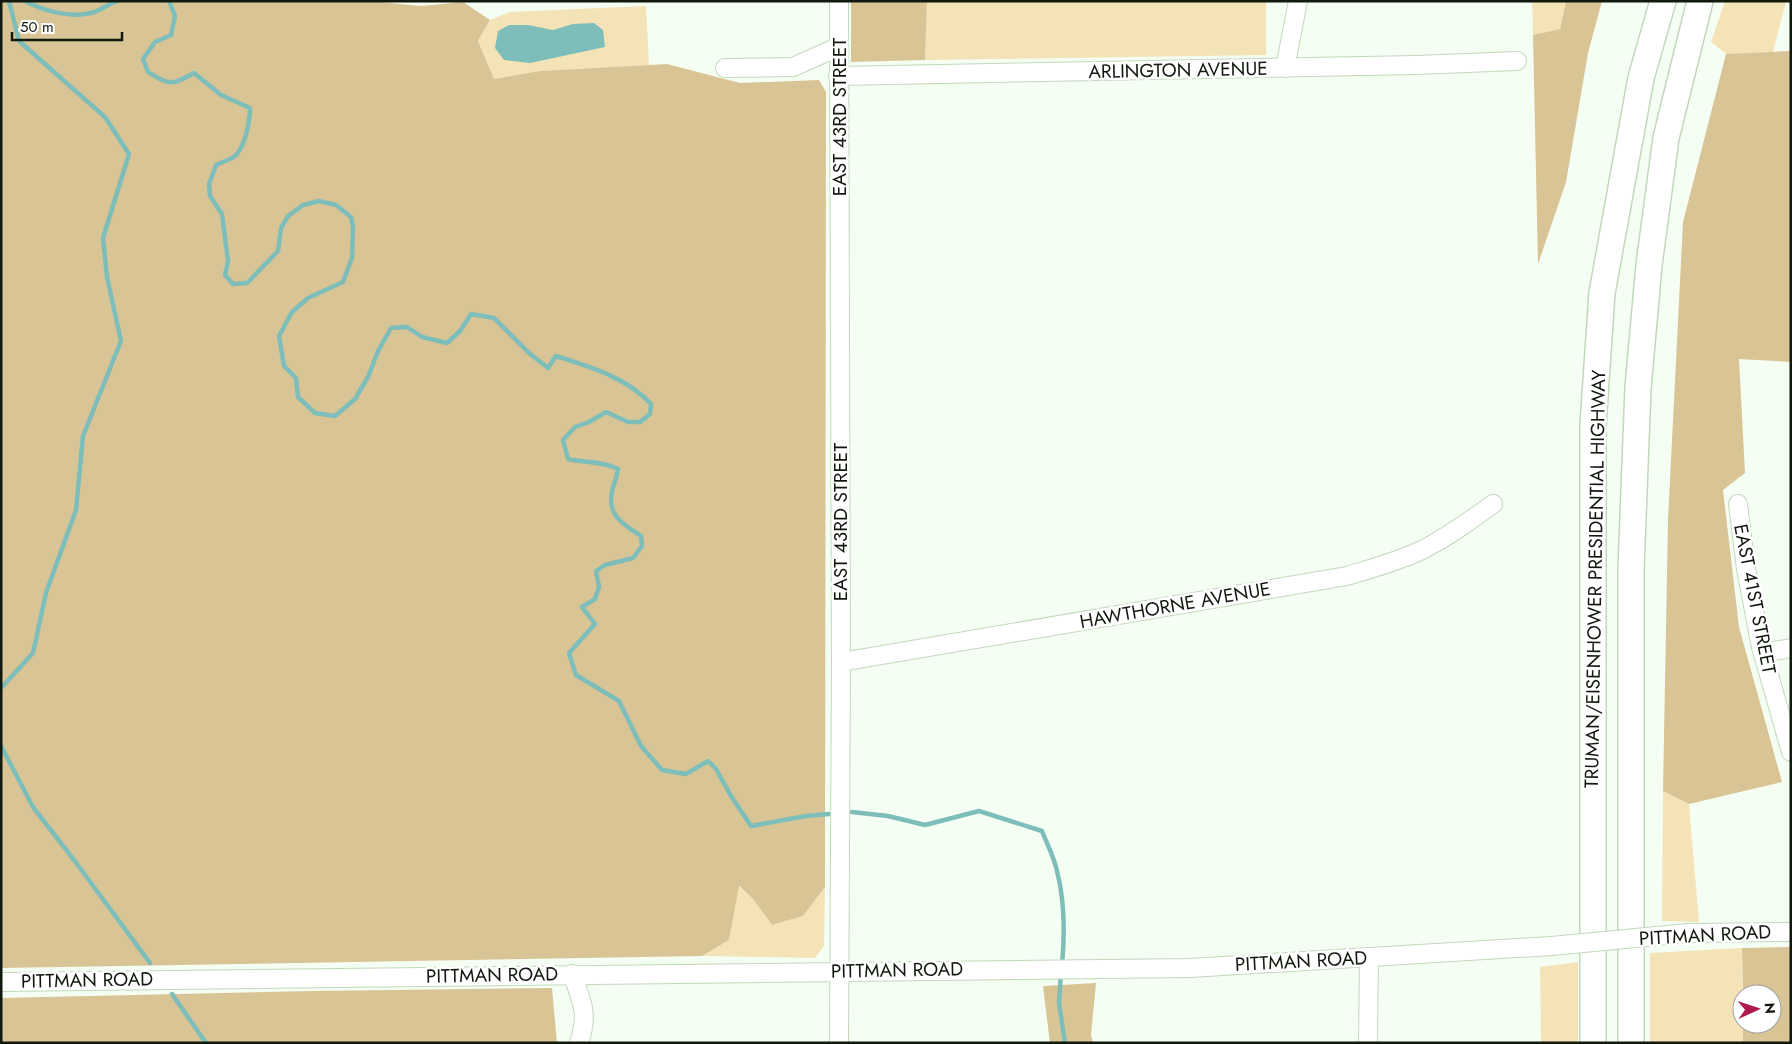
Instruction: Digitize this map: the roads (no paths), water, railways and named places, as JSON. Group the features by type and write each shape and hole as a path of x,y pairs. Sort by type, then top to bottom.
{"highway":[{"name":"TRUMAN/EISENHOWER PRESIDENTIAL HIGHWAY","path":"1593,1043 1593,425 1602,293 1641,78 1663,1"},
{"name":"TRUMAN/EISENHOWER PRESIDENTIAL HIGHWAY","path":"1631,1043 1631,569 1638,388 1649,265 1666,138 1700,1"}],"street":[{"name":"EAST 43RD STREET","path":"839,1 841,662 839,1043"},
{"path":"1285,68 1298,1"},
{"path":"725,68 794,67 838,47"},
{"name":"ARLINGTON AVENUE","path":"838,76 1285,68 1517,61"},
{"name":"HAWTHORNE AVENUE","path":"841,662 1347,576 1389,564 1424,549 1462,527 1493,504"},
{"name":"EAST 41ST STREET","path":"1738,504 1746,569 1763,653 1791,752"},
{"path":"1763,653 1791,648"},
{"name":"PITTMAN ROAD","path":"1,982 1190,968 1552,946 1688,933 1791,932"},
{"path":"1368,1043 1369,957"},
{"path":"572,974 584,1006 584,1019 578,1043"}],"water":[{"path":"594,23 603,30 605,47 530,63 504,60 495,48 498,31 509,25 528,25 553,30 573,24"}],"waterway":[{"path":"1,688 33,653 46,593 76,510 83,436 121,341 107,277 103,238 129,154 105,117 19,41 9,1"},
{"path":"25,1 49,11 74,15 94,12 117,1"},
{"path":"169,1 175,16 171,35 155,42 143,59 148,72 171,82 194,73 221,95 250,108 248,127 242,147 235,156 216,165 209,184 210,196 222,214 228,261 225,275 233,284 247,283 278,251 281,228 288,216 303,205 319,201 336,205 351,217 353,227 352,258 343,282 308,298 292,312 279,336 284,366 296,378 298,397 315,413 335,416 355,399 368,377 378,351 391,328 407,327 422,337 447,343 460,331 471,314 494,318 529,353 548,368 556,356 607,374 641,395 651,404 650,414 640,422 628,422 606,412 589,422 575,427 563,440 568,459 600,463 618,469 612,491 612,507 618,518 641,536 642,546 633,558 605,565 596,571 599,587 595,599 582,607 595,624 569,653 576,675 619,701 641,746 662,770 686,774 708,761 716,769 751,826 806,816 829,814"},
{"path":"1,746 33,807 150,963"},
{"path":"852,812 888,816 925,825 979,811 1042,831 1056,866 1062,894 1064,929 1062,965"},
{"path":"1061,972 1059,1003 1065,1043"},
{"path":"172,994 206,1043"}]}
